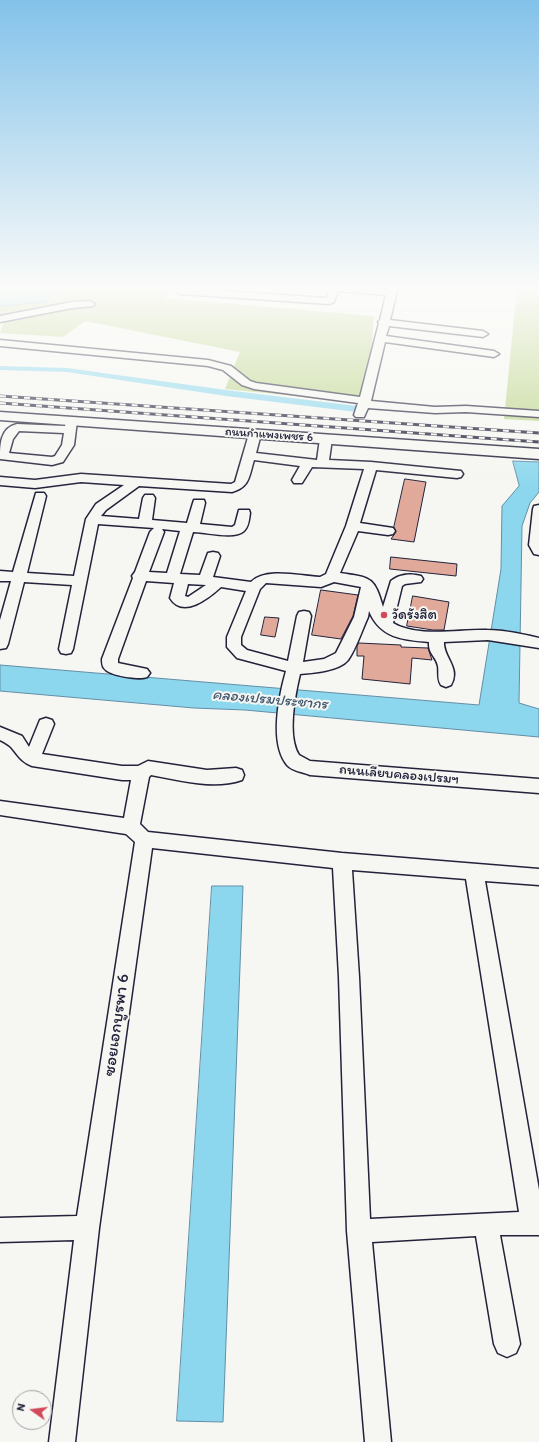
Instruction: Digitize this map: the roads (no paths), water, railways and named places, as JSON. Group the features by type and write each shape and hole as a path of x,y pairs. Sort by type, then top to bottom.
{"main road":[{"name":"ถนนกำแพงเพชร 6","path":"0,416 70,425 256,434 539,454"}],"street":[{"path":"113,354 208,363 227,368 246,383 254,386 363,406 435,410 466,409 539,414"},
{"path":"363,406 376,354"},
{"path":"70,425 68,445 59,459 5,458 3,455 10,432 17,426 70,425"},
{"path":"0,481 35,484 81,478 136,483 232,488 241,483 256,434"},
{"path":"323,463 326,439"},
{"path":"249,456 308,463 370,466 457,474"},
{"path":"298,480 308,463"},
{"path":"332,577 352,526 370,466"},
{"path":"66,649 92,519 101,507 136,483"},
{"path":"1,644 40,496"},
{"path":"144,524 149,498"},
{"path":"199,503 189,530 177,578 177,598 186,602 195,600 212,581 213,556"},
{"path":"539,509 536,545 539,551"},
{"path":"92,519 189,530 233,531 238,530 242,526 244,513"},
{"path":"352,526 388,531"},
{"path":"142,673 116,669 110,666 110,659 139,576 157,532"},
{"path":"0,576 79,581"},
{"path":"139,576 212,581 254,587"},
{"path":"368,585 361,617 342,657 337,661 293,673 242,654 234,647 234,637 254,587 261,580 269,578 321,582 332,577 361,581 368,585 377,612 385,625 391,629 408,634 437,637 489,635 534,642"},
{"path":"385,625 396,584 401,580 416,579"},
{"name":"ถนนเลียบคลองเปรมฯ","path":"304,616 285,724 288,752 293,760 310,768 539,786"},
{"path":"437,637 436,648 445,664 446,681"},
{"path":"32,759 46,724"},
{"path":"0,733 16,741 23,752 32,759 122,773 141,773 148,768 207,777 236,775"},
{"name":"ซอยเอกบูรพา 6","path":"62,1442 87,1228 137,833 141,773"},
{"path":"0,808 137,833 342,862 539,877"},
{"path":"342,862 349,977 359,1231 378,1442"},
{"path":"359,1231 486,1224 536,1223 474,871"},
{"path":"486,1224 507,1344"},
{"path":"0,1230 87,1228"}],"water":[{"name":"คลองเปรมประชากร","path":"513,461 539,462 539,492 530,503 522,526 519,703 539,709 539,737 245,710 194,708 0,691 0,665 479,705 501,569 502,506 519,486"},
{"path":"212,886 243,886 223,1422 177,1421"}],"waterway":[{"path":"0,368 67,370 226,393 357,409"}],"railway":[{"path":"0,396 539,433"},
{"path":"0,403 539,442"}],"place":[{"name":"วัดรังสิต","path":"384,615"}]}
